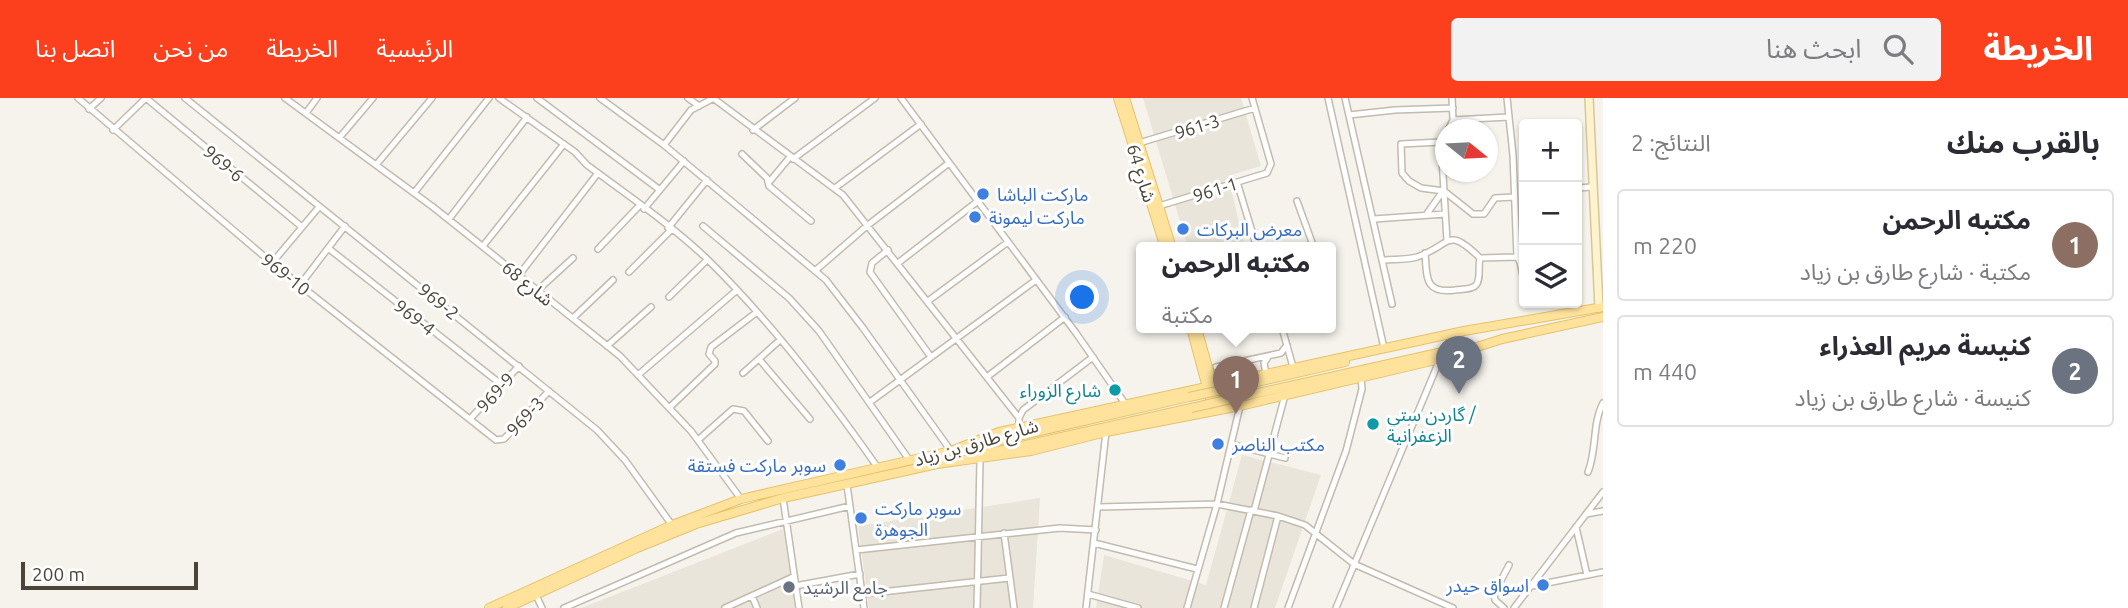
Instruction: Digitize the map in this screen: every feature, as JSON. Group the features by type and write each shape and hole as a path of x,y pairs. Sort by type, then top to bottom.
{"main road":[{"name":"شارع 64","path":"1118,98 1163,242"},
{"name":"شارع 64","path":"1125,98 1170,242"},
{"name":"شارع طارق بن زياد","path":"489,608 672,525 741,499 951,451 981,438 1018,428 1464,331 1601,307"},
{"name":"شارع طارق بن زياد","path":"508,608 637,548 696,524 783,498 937,464 1031,451 1106,432 1240,405 1362,378 1440,359 1502,339 1603,317"},
{"path":"951,451 1512,324"},
{"path":"1193,333 1210,386"},
{"path":"1198,333 1216,410"},
{"path":"937,464 1502,339"}],"street":[{"name":"969-10","path":"78,98 272,263 496,440 500,440"},
{"path":"89,109 101,98"},
{"path":"113,130 146,98"},
{"name":"969-6","path":"146,98 302,227"},
{"name":"969-2","path":"185,98 607,440 625,460 672,525"},
{"name":"شارع 68","path":"285,98 449,219 607,346 638,375 698,440 741,499"},
{"path":"306,113 317,98"},
{"path":"340,137 373,98"},
{"path":"376,165 432,98"},
{"path":"414,193 489,98"},
{"path":"499,98 564,144 707,260 757,312 878,468"},
{"path":"537,98 660,190"},
{"path":"600,98 664,145 816,270 863,328 951,451"},
{"path":"688,98 699,106"},
{"path":"664,145 691,110 714,98 753,130 835,188 868,225 1019,418"},
{"path":"753,130 794,98"},
{"path":"811,221 769,186 770,181 792,158 874,98"},
{"path":"901,98 1065,317 1126,405"},
{"path":"1252,98 1255,108"},
{"path":"1328,98 1384,348"},
{"path":"1345,98 1392,304"},
{"path":"1452,98 1454,119"},
{"path":"1507,98 1519,260"},
{"path":"1590,98 1592,187 1599,238 1601,307"},
{"name":"961-3","path":"1139,143 1255,108"},
{"name":"961-1","path":"1159,206 1267,173 1270,169 1255,108"},
{"path":"1349,115 1453,108"},
{"path":"449,219 527,117"},
{"path":"1472,119 1508,117"},
{"path":"835,188 921,124"},
{"path":"1435,142 1404,143 1400,148 1402,173 1409,181 1421,188 1443,191 1473,214 1484,214 1495,198 1519,194"},
{"path":"483,246 564,144"},
{"path":"743,154 770,181"},
{"path":"598,249 660,190 684,161"},
{"path":"816,270 868,225 949,163"},
{"path":"519,275 598,173"},
{"path":"629,272 670,229 707,180"},
{"path":"1237,182 1255,242"},
{"path":"1443,182 1447,241"},
{"path":"1582,188 1592,187"},
{"path":"1426,215 1443,191"},
{"path":"898,263 978,201"},
{"path":"1297,201 1312,242"},
{"path":"272,263 319,207"},
{"path":"1374,219 1445,214"},
{"path":"300,285 345,226"},
{"path":"703,226 789,298 818,331 911,461"},
{"path":"1383,260 1416,257 1447,241 1460,240 1480,258 1517,257"},
{"path":"928,301 1008,242"},
{"name":"969-4","path":"328,248 502,385"},
{"path":"888,250 872,263 870,272 931,357"},
{"path":"1425,253 1427,277 1431,287 1438,291 1471,288 1476,285 1480,258"},
{"path":"538,290 573,258"},
{"path":"669,297 707,260"},
{"path":"573,318 613,280"},
{"path":"870,402 1036,280"},
{"path":"638,375 737,290"},
{"path":"607,346 651,306"},
{"path":"1574,308 1575,313"},
{"path":"669,408 715,365 709,354 711,347 757,312"},
{"path":"987,377 1065,317"},
{"path":"1283,333 1293,367"},
{"path":"743,373 780,340"},
{"path":"1216,367 1281,353 1287,345"},
{"path":"1018,428 1023,410 1093,357"},
{"path":"1266,374 1264,363 1268,357"},
{"path":"759,359 810,419"},
{"path":"1336,608 1440,359"},
{"name":"969-9","path":"470,419 519,366"},
{"path":"1288,608 1346,450 1362,389 1362,378"},
{"name":"969-3","path":"500,440 549,391"},
{"path":"1224,608 1285,395"},
{"path":"1588,472 1592,462 1597,418 1603,403"},
{"path":"1187,608 1217,504 1240,405"},
{"path":"698,440 733,409 739,408 768,440"},
{"path":"1086,608 1106,432"},
{"path":"1231,444 1285,458"},
{"path":"977,608 979,460"},
{"path":"847,485 864,608"},
{"path":"1514,608 1603,492"},
{"path":"783,498 799,608"},
{"path":"1099,507 1217,504 1278,516 1300,523 1354,564 1453,608"},
{"path":"565,608 736,533 850,506"},
{"path":"1586,514 1603,511"},
{"path":"1254,608 1278,516"},
{"path":"1576,527 1587,575"},
{"path":"856,551 1060,528 1096,530"},
{"path":"1004,533 1014,608"},
{"path":"1094,543 1197,569"},
{"path":"1504,608 1495,600 1494,594 1509,565"},
{"path":"1532,586 1603,572"},
{"path":"795,586 860,575"},
{"path":"725,608 793,577"},
{"path":"863,594 1009,578"},
{"path":"1088,594 1138,608"},
{"path":"536,595 542,608"},
{"path":"752,596 757,608"}],"shaded area":[{"path":"1143,98 1241,98 1261,166 1228,176 1244,242 1186,242"},
{"path":"1242,455 1321,475 1275,608 1096,608 1104,555 1206,585"},
{"path":"1040,498 1033,608 869,608 858,526"},
{"path":"783,529 795,608 581,608"}],"place":[{"name":"ماركت الباشا","path":"983,194"},
{"name":"ماركت ليمونة","path":"975,217"},
{"name":"معرض البركات","path":"1183,229"},
{"name":"شارع الزوراء","path":"1115,390"},
{"name":"كنيسة مريم العذراء","path":"1459,394"},
{"name":"مكتبه الرحمن","path":"1236,414"},
{"name":"گاردن ستي / الزعفرانية","path":"1373,424"},
{"name":"مكتب الناصر","path":"1218,444"},
{"name":"سوبر ماركت فستقة","path":"840,465"},
{"name":"سوبر ماركت الجوهرة","path":"861,518"},
{"name":"اسواق حيدر","path":"1543,585"},
{"name":"جامع الرشيد","path":"789,587"}]}
